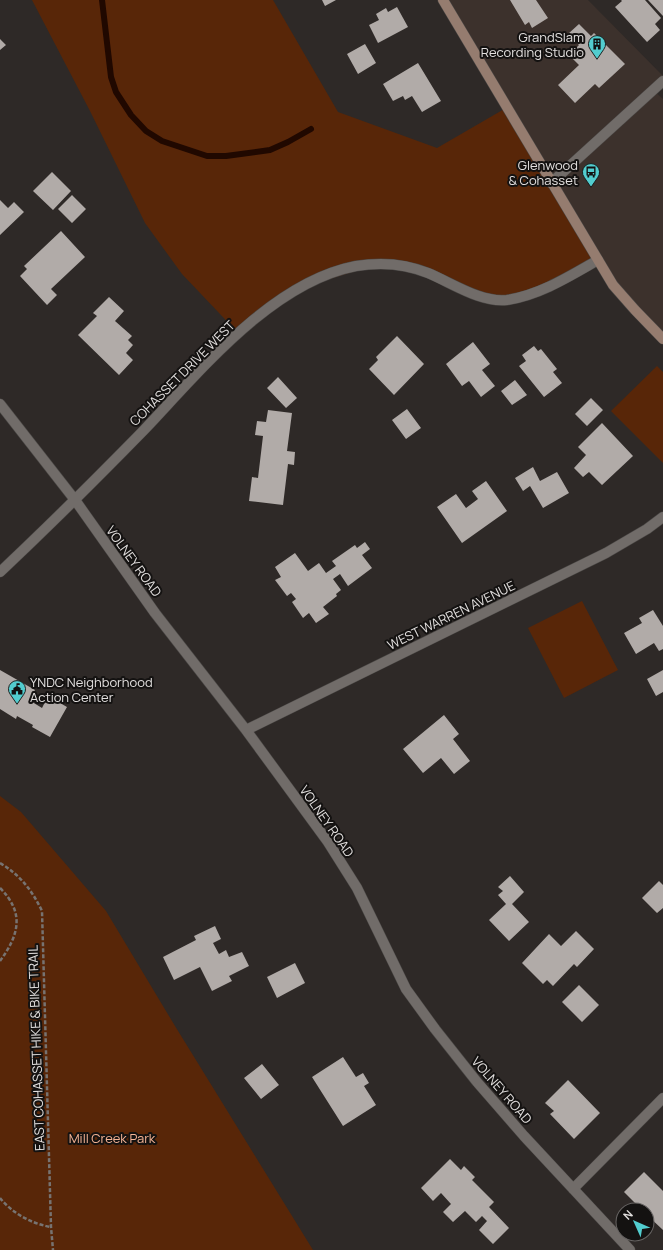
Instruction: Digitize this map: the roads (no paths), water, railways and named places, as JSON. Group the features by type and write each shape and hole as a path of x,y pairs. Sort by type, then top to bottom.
{"main road":[{"path":"443,0 613,285 663,339"}],"street":[{"path":"551,183 663,81"},
{"name":"COHASSET DRIVE WEST","path":"0,572 75,500 144,430 199,371 269,307 300,288 331,274 356,266 379,264 402,266 427,273 479,296 491,299 506,300 540,290 598,260"},
{"name":"VOLNEY ROAD","path":"0,404 75,500 155,613 246,730 328,842 356,885 406,989 426,1017 481,1087 630,1250"},
{"name":"WEST WARREN AVENUE","path":"246,730 606,553 647,529 663,517"},
{"path":"573,1189 663,1098"}],"waterway":[{"path":"102,0 111,77 116,92 131,115 146,131 162,141 207,156 226,156 270,150 311,129"}],"place":[{"name":"GrandSlam Recording Studio","path":"597,59"},
{"name":"Glenwood & Cohasset","path":"591,187"},
{"name":"YNDC Neighborhood Action Center","path":"17,704"}],"park label":[{"name":"Mill Creek Park","path":"112,1138"}]}
